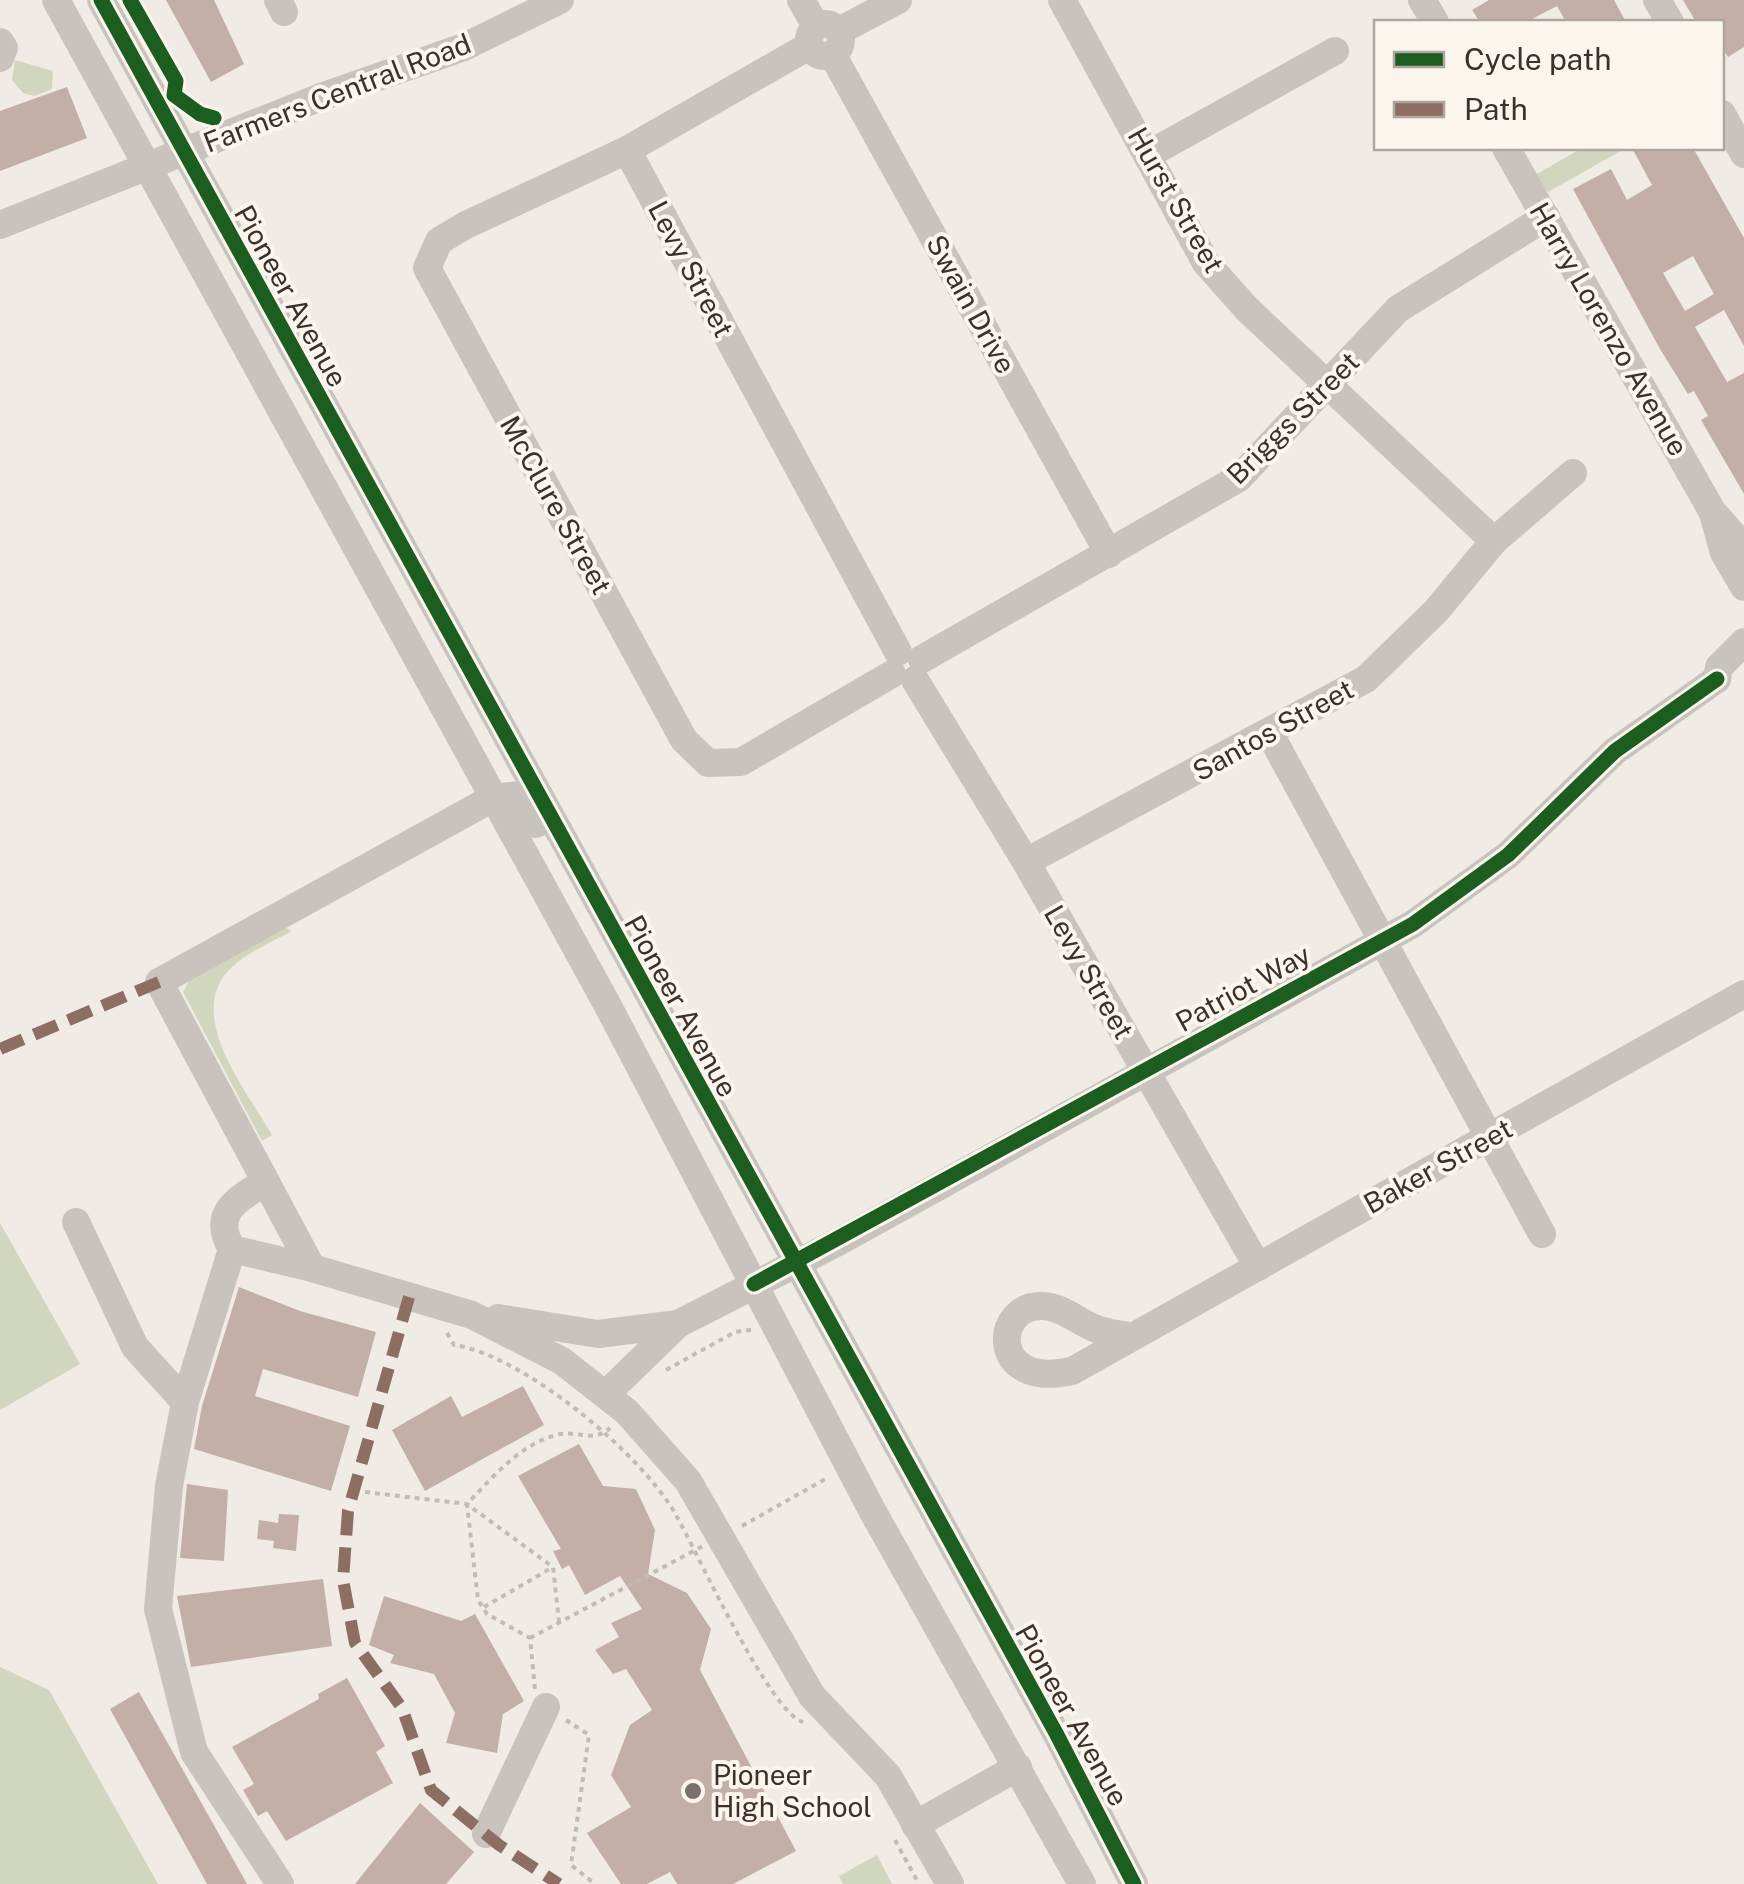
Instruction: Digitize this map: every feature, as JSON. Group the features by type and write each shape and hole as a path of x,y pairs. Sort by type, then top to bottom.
{"street":[{"path":"56,0 493,798 873,1512 1082,1884"},
{"name":"Pioneer Avenue","path":"100,0 794,1265 1056,1734 1134,1884"},
{"name":"Swain Drive","path":"801,0 1109,554"},
{"path":"627,150 898,0"},
{"name":"Hurst Street","path":"1062,0 1206,263 1247,310 1331,384 1494,541"},
{"name":"Farmers Central Road","path":"0,225 464,47 550,2"},
{"path":"0,42 0,58"},
{"path":"1149,154 1335,51"},
{"path":"1724,118 1744,154"},
{"name":"McClure Street","path":"627,150 466,225 439,242 427,268 684,740 708,763 740,762 907,666"},
{"name":"Levy Street","path":"627,150 907,666 1026,862 1258,1266"},
{"name":"Harry Lorenzo Avenue","path":"1507,150 1712,511 1744,548"},
{"name":"Briggs Street","path":"907,666 1239,478 1398,308 1546,218"},
{"name":"Santos Street","path":"1026,862 1366,679 1436,612 1494,541 1573,473"},
{"name":"Harry Lorenzo Avenue","path":"1712,511 1724,553 1744,587"},
{"name":"Patriot Way","path":"678,1324 794,1265 1384,940 1508,855 1615,751 1730,678 1719,667 1744,642"},
{"path":"1270,734 1542,1234"},
{"path":"312,1268 159,982 493,798 520,795 572,889 592,897"},
{"name":"Baker Street","path":"1132,1337 1744,994"},
{"path":"266,1182 235,1199 224,1214 222,1233 232,1250 312,1268 472,1315 598,1334 678,1324"},
{"path":"76,1222 135,1347 184,1402"},
{"path":"232,1250 184,1402 169,1486 158,1609 194,1752 280,1884"},
{"path":"472,1315 530,1342 617,1402 688,1481 726,1529 812,1696 888,1776 904,1829 950,1884"},
{"path":"617,1402 678,1324"},
{"path":"486,1834 546,1707"},
{"path":"904,1829 1018,1767"}],"path":[{"path":"442,1323 454,1346 469,1348 543,1384 603,1434 674,1511 764,1679 794,1720 811,1725"},
{"path":"660,1374 734,1332 751,1330"},
{"path":"603,1434 617,1402"},
{"path":"467,1504 510,1460 558,1434 603,1434"},
{"path":"530,1638 726,1529 737,1529 830,1478"},
{"path":"365,1492 467,1504 553,1567 559,1622"},
{"path":"467,1504 478,1600 530,1638"},
{"path":"484,1608 553,1567"},
{"path":"530,1638 532,1683 546,1707 589,1735 571,1865 595,1884"},
{"path":"904,1829 919,1884"}],"green space":[{"path":"15,60 53,71 52,89 34,96 23,93 12,80"},
{"path":"1579,150 1622,150 1548,192 1535,175"},
{"path":"284,927 292,931 232,967 218,986 214,1006 224,1052 272,1135 262,1141 183,992 190,979"},
{"path":"0,1223 80,1364 0,1410"},
{"path":"0,1667 49,1690 158,1884 0,1884"},
{"path":"877,1855 892,1884 843,1884 839,1876"}],"building":[{"path":"166,0 214,0 244,64 211,82"},
{"path":"1489,0 1614,0 1625,20 1565,20 1557,6 1530,20 1479,20 1472,10"},
{"path":"1683,0 1744,0 1744,47 1728,57 1724,50 1724,20 1695,20"},
{"path":"67,87 87,138 0,171 0,111"},
{"path":"1633,150 1694,150 1744,238 1744,346 1724,310 1695,327 1727,382 1744,373 1744,494 1701,420 1708,416 1694,391 1688,394 1660,349 1573,189 1611,169 1627,200 1652,185","holes":["1693,256 1714,294 1685,311 1663,273"]},
{"path":"239,1287 300,1311 376,1332 358,1397 263,1369 255,1396 350,1426 331,1491 194,1449 202,1406"},
{"path":"523,1386 544,1425 425,1491 392,1430 451,1396 462,1417"},
{"path":"579,1444 603,1486 636,1489 655,1530 648,1574 687,1593 711,1629 700,1670 796,1851 733,1884 677,1884 670,1872 647,1884 621,1884 587,1833 631,1807 611,1775 630,1725 652,1710 626,1669 613,1674 595,1650 619,1637 611,1623 642,1609 620,1576 585,1595 569,1565 562,1569 553,1551 561,1549 518,1476"},
{"path":"187,1484 228,1490 224,1561 180,1558"},
{"path":"279,1514 299,1515 296,1551 273,1548 274,1541 257,1539 259,1520 278,1523"},
{"path":"323,1579 332,1646 191,1667 177,1596"},
{"path":"384,1596 461,1621 475,1614 524,1701 503,1714 497,1753 446,1743 455,1713 434,1674 390,1663 394,1655 369,1645"},
{"path":"347,1678 385,1746 376,1752 393,1783 286,1841 267,1811 258,1816 243,1790 254,1784 232,1747 319,1699 318,1694"},
{"path":"139,1692 247,1884 207,1884 110,1709"},
{"path":"420,1803 474,1852 446,1884 355,1884"}],"marked path":[{"path":"0,1049 159,982"},
{"path":"409,1297 348,1511 343,1580 355,1643 402,1708 431,1790 499,1845 559,1884"}],"cycle path":[{"path":"101,0 1056,1733 1134,1884"},
{"path":"130,0 176,81 174,95 200,114 214,118"},
{"path":"754,1284 1413,924 1508,855 1615,751 1717,679"}],"place":[{"name":"Pioneer High School","path":"693,1791"}]}
